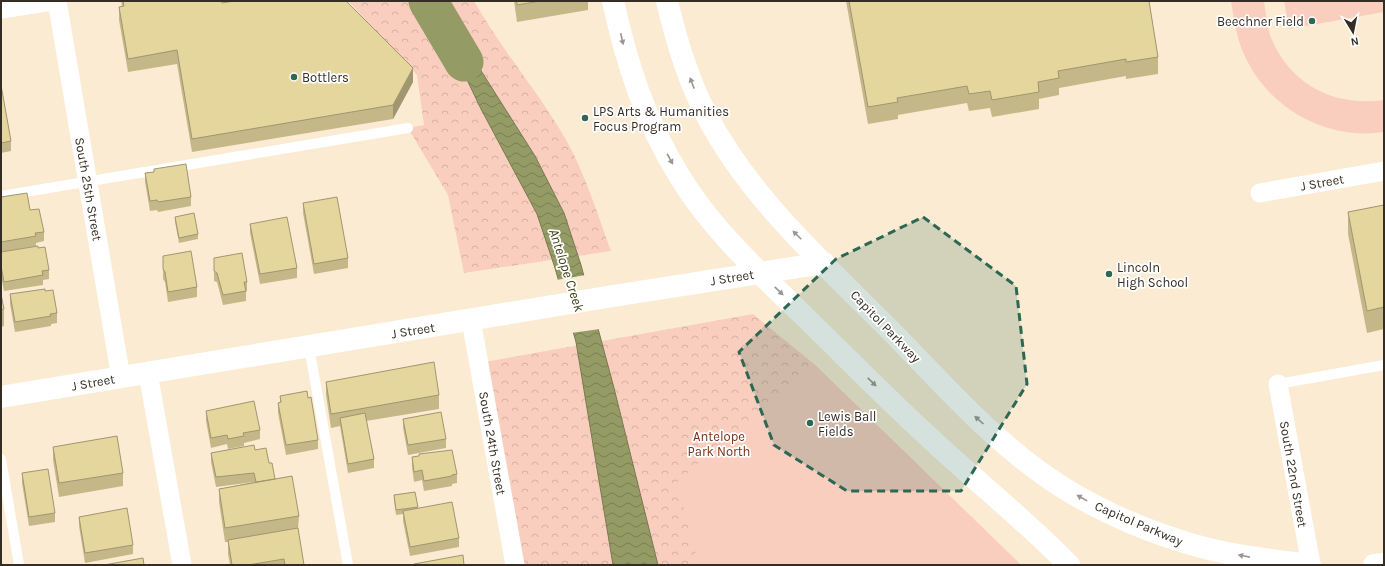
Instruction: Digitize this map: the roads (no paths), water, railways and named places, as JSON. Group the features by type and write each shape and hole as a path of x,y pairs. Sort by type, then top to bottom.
{"main road":[{"path":"613,1 623,45 636,87 669,159 680,178 702,209 726,238 760,273 932,440 1069,565"},
{"name":"Capitol Parkway","path":"667,1 679,48 694,91 734,162 773,211 974,417 1019,456 1062,486 1100,508 1166,536 1209,549 1247,557 1310,565"},
{"name":"J Street","path":"1,398 613,296 824,263"},
{"path":"1374,565 1384,564"}],"street":[{"path":"1,9 53,1"},
{"name":"South 25th Street","path":"57,1 121,378"},
{"name":"J Street","path":"1260,193 1384,171"},
{"name":"South 24th Street","path":"471,320 515,565"},
{"path":"148,373 182,565"},
{"name":"South 22nd Street","path":"1278,384 1310,565"}],"lane":[{"path":"1,196 408,128"},
{"path":"309,347 348,565"},
{"path":"1278,384 1384,364"},
{"path":"1,459 19,565"}],"water":[{"path":"437,17 478,66 535,156 564,213 581,265 614,388 658,565 613,565 576,342 555,268 537,214 481,109"}],"waterway":[{"name":"Antelope Creek","path":"428,1 464,62"}],"place":[{"name":"Beechner Field","path":"1312,21"},
{"name":"Bottlers","path":"294,77"},
{"name":"LPS Arts & Humanities Focus Program","path":"585,118"},
{"name":"Lincoln High School","path":"1109,274"},
{"name":"Lewis Ball Fields","path":"810,423"}],"park label":[{"name":"Antelope Park North","path":"719,444"}]}
